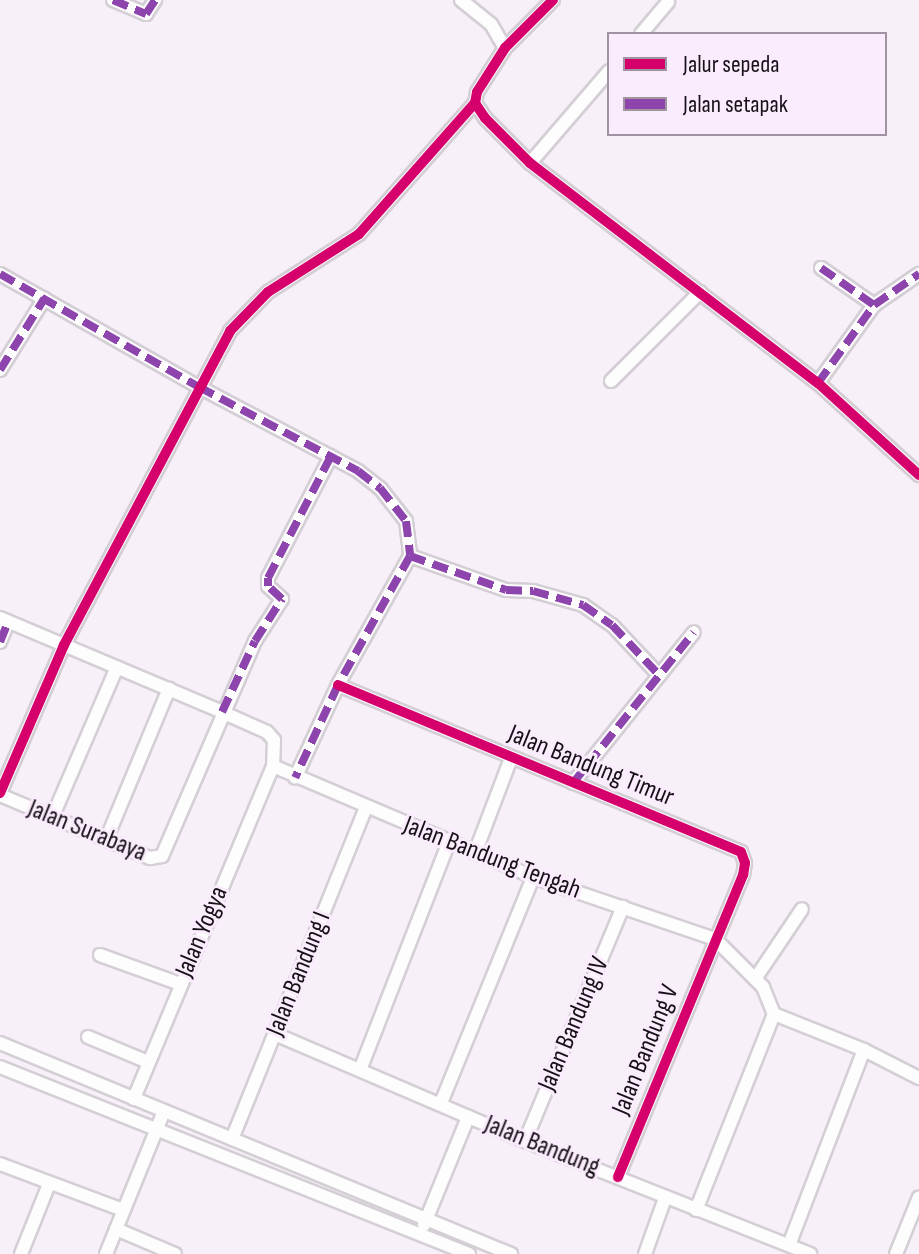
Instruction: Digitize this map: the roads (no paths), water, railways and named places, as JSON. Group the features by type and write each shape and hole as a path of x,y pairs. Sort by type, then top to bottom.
{"street":[{"path":"113,0 146,14 155,0"},
{"path":"461,0 491,24 505,48"},
{"path":"0,794 64,645 199,387 242,316 268,292 359,234 475,103 477,92 505,48 553,0"},
{"path":"643,32 668,2"},
{"path":"530,163 607,73"},
{"path":"475,103 530,163 818,383 919,475"},
{"path":"821,268 874,305"},
{"path":"0,274 199,387 358,471 389,498 406,521 410,556 338,685 295,778"},
{"path":"818,383 874,305 919,274"},
{"path":"611,381 700,292"},
{"path":"0,370 44,299"},
{"path":"222,712 255,641 282,599 268,586 268,578 331,456"},
{"path":"410,556 506,590 533,591 583,605 612,625 659,675"},
{"path":"0,642 4,620 267,732 276,751 273,766"},
{"path":"573,783 694,632"},
{"path":"52,818 117,667"},
{"name":"Jalan Bandung Timur","path":"338,685 741,852 745,863 743,875 715,939"},
{"path":"106,840 169,689"},
{"name":"Jalan Surabaya","path":"0,794 150,858 162,856 222,712"},
{"path":"475,853 511,758"},
{"name":"Jalan Bandung Tengah","path":"273,766 533,877 715,939"},
{"name":"Jalan Yogya","path":"134,1099 273,766"},
{"name":"Jalan Bandung I","path":"232,1139 366,808"},
{"path":"360,1070 449,842"},
{"path":"441,1103 533,877"},
{"name":"Jalan Bandung IV","path":"525,1141 623,907"},
{"path":"755,979 802,909"},
{"path":"696,1210 774,1014 767,994 715,939"},
{"name":"Jalan Bandung V","path":"618,1177 715,939"},
{"path":"100,955 180,984"},
{"path":"774,1014 864,1050 919,1078"},
{"name":"Jalan Bandung","path":"275,1034 525,1141 810,1254"},
{"path":"88,1037 148,1062"},
{"path":"0,1043 511,1254"},
{"path":"789,1245 864,1050"},
{"path":"0,1067 155,1132 469,1254"},
{"path":"106,1254 164,1111"},
{"path":"421,1234 468,1117"},
{"path":"0,1164 123,1210"},
{"path":"21,1254 49,1184"},
{"path":"896,1254 919,1197"},
{"path":"645,1254 665,1198"},
{"path":"116,1229 175,1254"}]}
